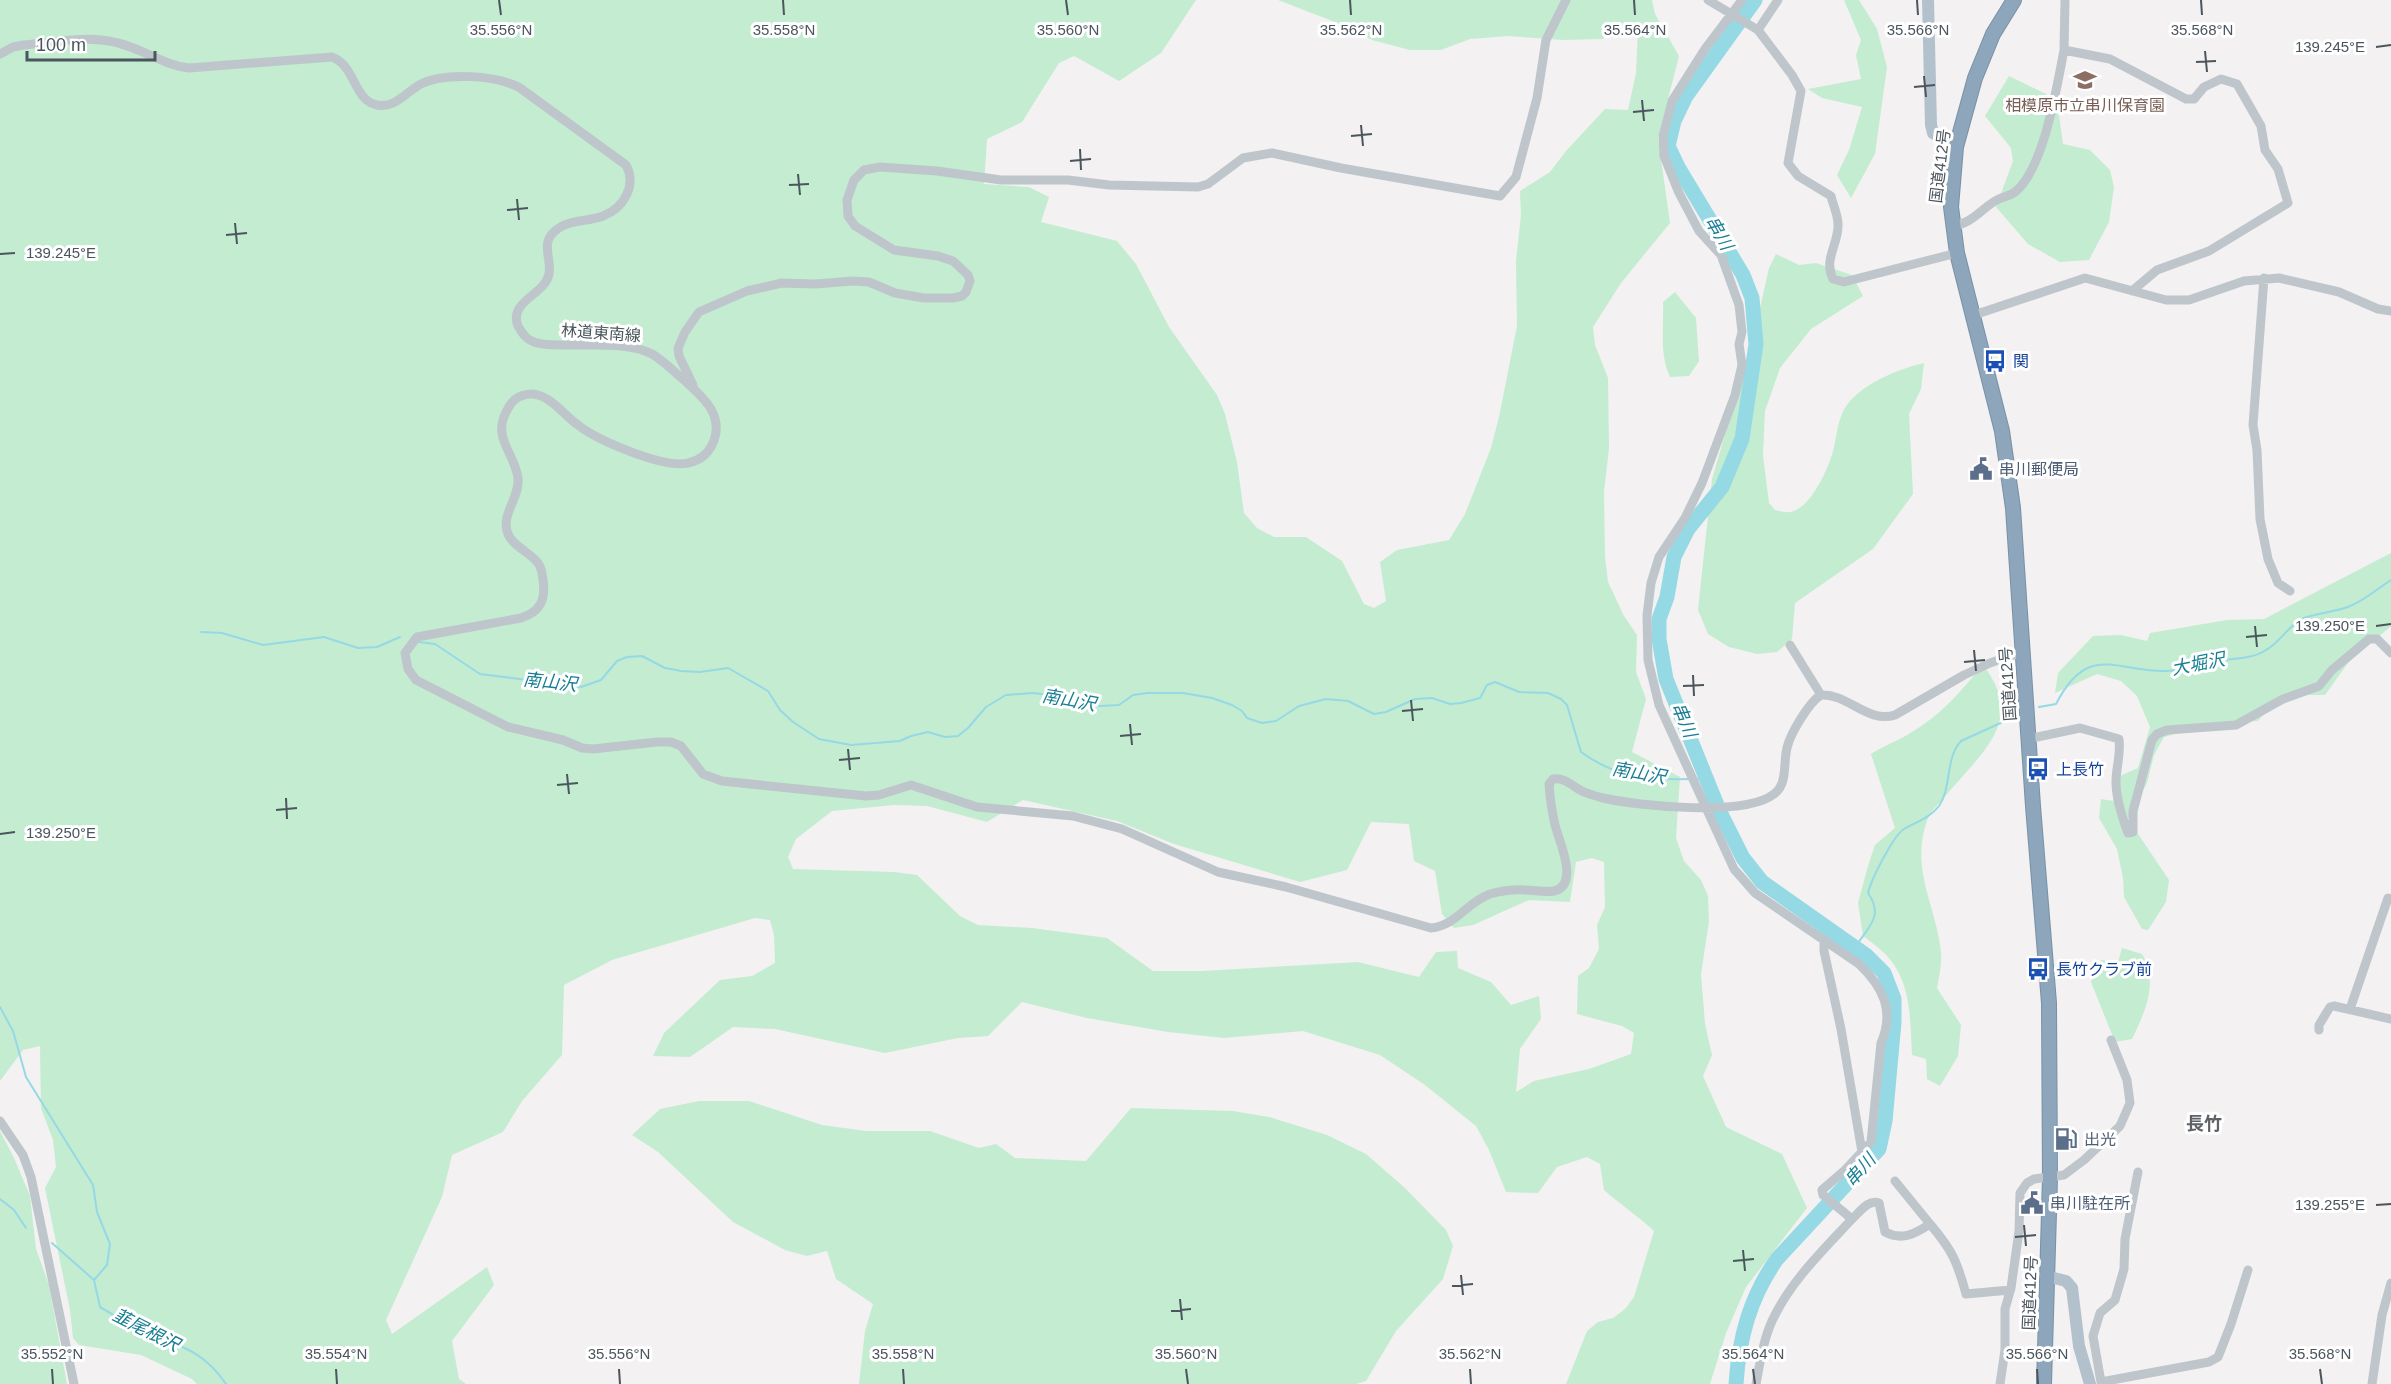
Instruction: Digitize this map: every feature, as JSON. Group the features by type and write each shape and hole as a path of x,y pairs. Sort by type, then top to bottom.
{"highway":[{"name":"国道412号","path":"2014,0 1983,55 1956,147 1951,193 1952,226 1957,253 1994,393 2009,470 2049,1003 2050,1178 2044,1384"}],"main road":[{"path":"1928,0 1931,125 1934,133 1956,147"},
{"path":"2046,1276 2064,1280 2072,1288 2079,1346 2098,1383"}],"street":[{"path":"697,392 679,356 680,341 699,312 747,291 782,283 815,284 853,281 869,282 895,293 924,298 953,298 966,292 970,281 968,275 953,261 938,256 894,250 855,226 848,216 847,200 858,175 870,168 937,171 1001,180 1068,180 1108,185 1198,187 1208,184 1243,158 1272,153 1341,168 1500,196 1516,177 1537,98 1546,40 1566,0"},
{"path":"1708,0 1755,28 1802,91 1788,163 1798,176 1831,196 1838,223 1829,259 1829,272 1833,279 1844,282 1957,253"},
{"path":"1742,0 1734,16 1705,49 1672,101 1663,136 1664,156 1679,193 1699,231 1721,255 1739,305 1742,332 1739,344 1742,365 1735,395 1702,483 1685,518 1659,557 1647,615 1648,660 1659,705 1708,808 1730,863 1746,884 1765,901 1859,964 1871,976 1882,993 1886,1009 1887,1030 1881,1043 1871,1142 1822,1190 1823,1195 1850,1217"},
{"path":"1755,28 1778,0"},
{"path":"1952,226 1963,225 1995,201 2015,193 2030,173 2038,156 2064,50 2065,0"},
{"name":"林道東南線","path":"0,54 24,45 100,40 121,44 169,64 189,68 332,57 340,60 346,66 367,101 379,106 392,104 418,85 433,80 480,78 502,80 513,84 622,161 630,171 632,180 629,192 608,213 567,224 551,235 546,247 549,274 546,282 519,309 516,316 520,329 530,340 543,344 623,347 647,351 664,362 712,407 716,422 715,438 710,449 699,459 674,465 587,432 538,394 526,394 514,400 505,415 502,428 504,445 518,480 518,490 506,521 506,529 514,543 540,565 544,589 542,603 534,612 521,618 417,637 407,648 405,662 410,674 416,680 508,727 593,749 657,741 671,742 681,746 704,774 714,779 866,796 879,795 911,785 976,807 1073,816 1122,829 1218,872 1286,887 1431,928 1448,924 1477,900 1494,893 1513,890 1554,891 1563,886 1567,876 1566,865 1551,800 1549,784 1553,778 1562,779 1581,791 1603,798 1674,807 1708,808"},
{"path":"2064,50 2110,59 2186,99 2194,99 2204,87 2222,79 2237,84 2261,126 2265,150 2278,169 2288,203 2209,251 2157,270 2132,291"},
{"path":"1974,315 2085,278 2166,300 2189,300 2244,281 2279,278 2339,292 2378,309 2391,311"},
{"path":"2264,278 2253,425 2257,450 2260,519 2268,559 2278,583 2290,591"},
{"path":"2028,739 2080,728 2119,740 2121,751 2116,782 2119,804 2127,833 2133,832 2136,799 2152,740 2157,734 2167,730 2236,725 2283,699 2319,686 2332,670 2369,639 2377,639 2391,653"},
{"path":"1790,645 1821,694 1839,697 1872,714 1886,717 1981,667 2022,652"},
{"path":"1708,808 1760,801 1771,797 1781,788 1787,747 1791,736 1813,701 1821,694"},
{"path":"2350,1009 2388,898 2391,899"},
{"path":"1824,939 1824,951 1835,997 1862,1152"},
{"path":"2319,1030 2319,1025 2330,1007 2350,1009 2391,1019"},
{"path":"2000,1384 2005,1350 2005,1309 2019,1231 2020,1193 2034,1179 2064,1175 2084,1160 2120,1126 2130,1103 2127,1080 2111,1040"},
{"path":"0,1121 23,1155 31,1178 74,1384"},
{"path":"2138,1172 2125,1239 2124,1269 2115,1300 2100,1313 2093,1336 2098,1383 2209,1362 2218,1358 2248,1270"},
{"path":"1895,1181 1954,1255 1966,1294 2010,1290"},
{"path":"1756,1384 1764,1343 1782,1303 1814,1259 1850,1217 1870,1202 1875,1201 1879,1203 1885,1233 1895,1237 1914,1235 1930,1224"},
{"path":"2372,1384 2382,1315 2391,1283"}],"green space":[{"path":"0,0 1196,0 1161,53 1119,81 1074,56 1059,63 1022,122 987,139 984,184 1029,187 1049,197 1041,222 1117,241 1136,264 1169,327 1217,395 1225,414 1237,462 1244,513 1257,528 1274,537 1306,537 1342,561 1364,604 1374,608 1386,601 1380,562 1397,550 1449,540 1465,514 1491,448 1517,326 1516,261 1521,215 1520,191 1550,172 1605,109 1628,110 1636,73 1638,28 1612,26 1603,39 1564,40 1508,36 1470,39 1441,50 1410,50 1372,40 1335,22 1278,0 1652,0 1655,14 1679,56 1658,138 1670,223 1621,283 1593,327 1595,345 1608,378 1609,448 1604,492 1605,557 1608,582 1624,616 1637,635 1636,672 1646,699 1632,752 1680,777 1676,838 1684,861 1701,880 1708,896 1709,921 1701,974 1705,1024 1712,1055 1703,1076 1726,1127 1782,1154 1807,1208 1746,1287 1726,1333 1710,1384 1566,1384 1587,1331 1598,1322 1613,1318 1625,1309 1634,1297 1654,1231 1604,1190 1600,1164 1587,1157 1557,1167 1538,1193 1506,1192 1489,1150 1476,1126 1425,1085 1380,1055 1303,1031 1224,1038 1168,1032 1087,1018 1022,1002 988,1036 958,1038 885,1053 775,1029 733,1027 690,1057 653,1056 664,1033 720,980 752,976 775,963 774,935 770,920 755,918 612,960 564,985 562,1055 522,1101 503,1132 452,1155 442,1197 386,1320 392,1334 487,1267 494,1285 452,1341 459,1379 466,1384 197,1384 192,1379 141,1355 79,1345 73,1338 70,1310 45,1188 56,1167 53,1140 41,1108 40,1046 23,1050 0,1081","holes":["1023,800 1117,821 1174,844 1300,882 1347,870 1371,822 1409,824 1414,861 1435,871 1442,914 1454,928 1473,925 1529,900 1570,902 1576,862 1592,858 1604,862 1605,907 1597,925 1599,949 1589,968 1578,976 1577,1014 1622,1026 1634,1033 1631,1054 1589,1069 1534,1081 1516,1092 1520,1049 1541,1019 1539,996 1511,1005 1491,982 1458,968 1457,951 1436,952 1419,977 1358,962 1202,971 1153,971 1107,938 1032,928 978,925 960,916 917,875 894,872 793,869 788,857 796,839 832,811 894,805 927,806 987,822"]},
{"path":"1844,0 1859,0 1877,29 1887,67 1875,154 1851,198 1837,175 1849,150 1862,107 1822,98 1808,89 1861,79 1856,55 1861,40"},
{"path":"2009,76 2046,94 2058,108 2063,144 2090,150 2110,170 2114,187 2109,222 2089,260 2060,262 2028,244 1996,207 2013,161 2011,148 1985,116"},
{"path":"1776,254 1799,265 1816,263 1852,275 1863,296 1811,329 1780,368 1765,411 1763,455 1769,503 1775,510 1787,512 1797,510 1811,496 1828,465 1841,417 1847,405 1858,393 1885,377 1924,363 1921,389 1909,414 1913,494 1873,549 1795,603 1792,639 1777,652 1757,654 1729,647 1708,634 1698,610 1712,479 1754,335 1769,268"},
{"path":"1675,292 1696,318 1699,361 1689,376 1670,377 1664,359 1663,302"},
{"path":"2391,553 2391,626 2348,663 2325,695 2280,695 2258,721 2218,723 2164,737 2154,755 2147,783 2128,819 2169,880 2166,902 2148,930 2142,929 2124,897 2117,849 2099,818 2101,799 2113,801 2120,776 2138,768 2150,727 2137,696 2121,681 2097,674 2055,693 2058,673 2093,636 2121,635 2147,641 2150,633 2227,620 2264,619"},
{"path":"1983,665 1995,685 2001,702 2000,719 1995,734 1986,749 1932,811 1923,836 1921,854 1925,886 1941,952 1937,988 1961,1025 1958,1056 1940,1086 1927,1079 1926,1059 1912,1055 1910,1016 1902,979 1885,954 1863,936 1858,903 1868,866 1875,845 1895,828 1871,754 1907,735 1932,718 1959,693"},
{"path":"2122,948 2142,954 2147,965 2150,987 2145,1008 2132,1039 2115,1042 2091,982 2101,960 2118,962"},
{"path":"699,1101 749,1101 822,1125 866,1131 930,1131 979,1148 996,1144 1015,1158 1086,1161 1131,1108 1233,1111 1269,1117 1327,1135 1366,1154 1405,1188 1446,1230 1453,1246 1443,1279 1396,1331 1366,1381 1356,1384 859,1384 865,1331 873,1304 836,1279 827,1251 807,1256 785,1250 733,1222 658,1152 632,1135 660,1109"},
{"path":"0,1131 30,1196 36,1249 49,1285 67,1384 0,1384"}],"waterway":[{"name":"串川","path":"1736,1384 1743,1334 1753,1303 1768,1273 1777,1259 1879,1149 1885,1121 1894,1022 1894,999 1884,973 1867,956 1762,882 1743,858 1719,810 1666,679 1659,639 1659,619 1667,597 1674,557 1688,529 1722,487 1742,439 1756,344 1752,298 1743,275 1678,167 1668,146 1674,121 1686,96 1755,0"},
{"name":"大堀沢","path":"2039,707 2056,704 2069,683 2082,671 2095,665 2109,664 2158,671 2178,670 2208,662 2259,654 2276,643 2298,621 2309,616 2343,609 2365,598 2391,580"},
{"name":"南山沢","path":"201,632 222,633 263,645 324,637 358,648 377,647 400,637"},
{"name":"南山沢","path":"419,642 435,644 480,674 581,687 601,680 617,661 627,657 642,656 665,668 681,671 700,672 728,668 768,691 780,710 793,722 819,739 851,745 900,741 928,732 945,737 958,736 986,707 1006,695 1033,693 1059,696 1100,706 1119,705 1133,695 1183,693 1212,698 1232,705 1242,711 1247,718 1262,723 1276,721 1299,706 1326,699 1348,701 1374,714 1386,712 1415,699 1432,698 1450,704 1461,703 1480,698 1487,685 1495,682 1519,692 1548,693 1561,699 1567,705 1581,752 1594,761 1633,776 1690,779"},
{"name":"大堀沢","path":"1856,946 1870,927 1875,915 1873,901 1868,893 1878,869 1899,833 1927,817 1939,806 1946,790 1950,764 1956,748 1961,741 2016,716"},
{"name":"南山沢","path":"1696,779 1707,779"},
{"path":"0,1007 13,1031 26,1077 93,1185 97,1212 110,1244 107,1265 94,1280"},
{"name":"韮尾根沢","path":"0,1199 14,1210 26,1228"},
{"name":"韮尾根沢","path":"52,1243 94,1280 100,1307 129,1324 195,1354 206,1361 226,1384"}],"place":[{"name":"相模原市立串川保育園","path":"2085,80"},
{"name":"関","path":"1995,361"},
{"name":"串川郵便局","path":"1981,469"},
{"name":"上長竹","path":"2038,769"},
{"name":"長竹クラブ前","path":"2038,969"},
{"name":"出光","path":"2066,1139"},
{"name":"串川駐在所","path":"2032,1203"}],"district":[{"name":"長竹","path":"2204,1124"}]}
